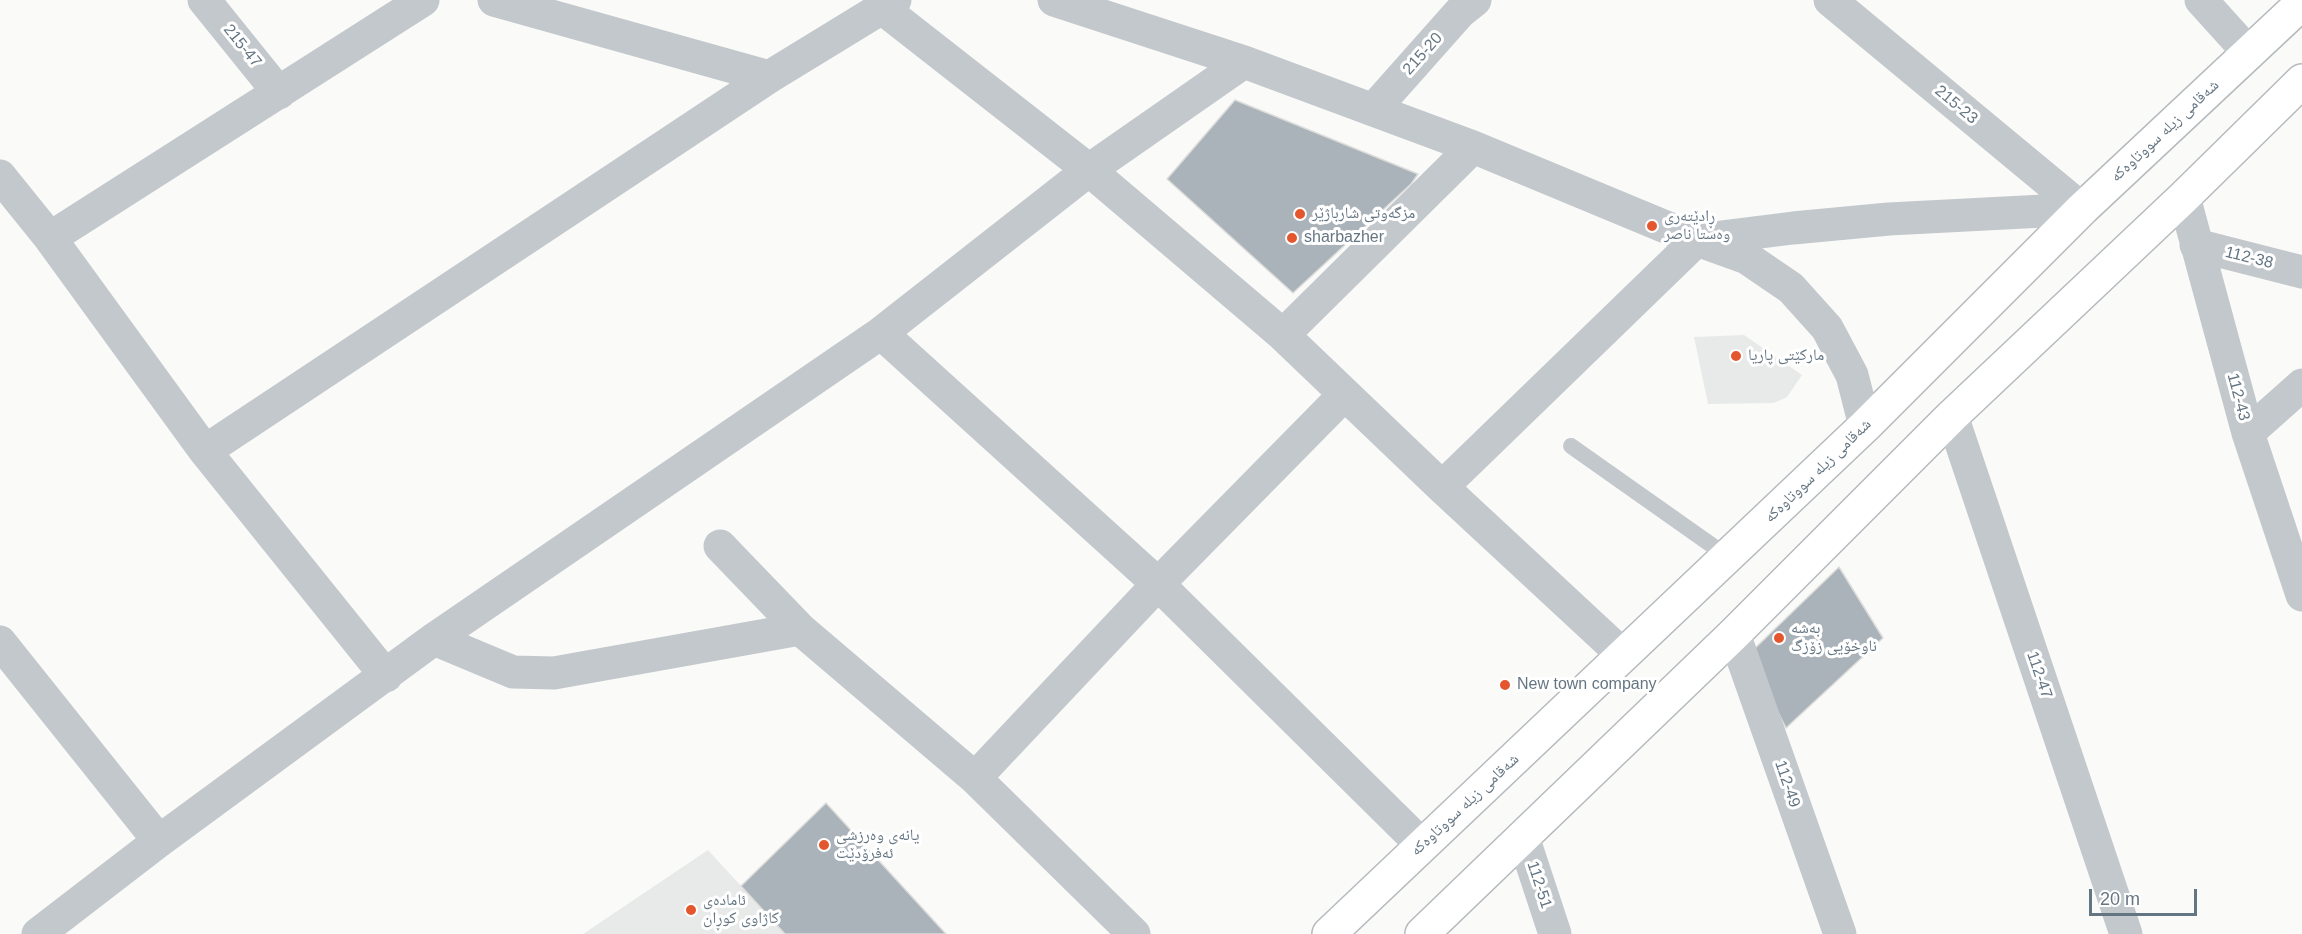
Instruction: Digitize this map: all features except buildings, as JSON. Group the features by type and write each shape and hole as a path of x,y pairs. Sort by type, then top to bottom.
{"main road":[{"name":"شەقامی زیلە سووتاوەکە","path":"1329,934 1865,426 2082,209 2302,3"},
{"path":"1422,934 1734,634 1952,416 2184,197 2302,81"}],"street":[{"name":"215-47","path":"204,0 279,93"},
{"path":"50,238 423,0"},
{"path":"494,0 770,77"},
{"path":"1054,0 1244,62 1473,147 1697,240 1747,258 1791,288 1827,328 1852,375 1865,426"},
{"name":"215-23","path":"1830,0 2082,209"},
{"path":"2201,0 2249,53"},
{"path":"205,451 770,77 889,4 1283,335 1344,395 1623,655"},
{"name":"215-20","path":"1373,110 1457,4"},
{"path":"38,934 159,841 435,639 881,333 1089,170 1244,62"},
{"path":"1283,335 1473,147"},
{"path":"0,176 50,238 205,451 386,676"},
{"name":"112-43","path":"2184,197 2248,434 2302,595"},
{"path":"1442,487 1697,240 1889,219 2082,209"},
{"name":"112-38","path":"2196,245 2302,272"},
{"path":"881,333 1158,584 1422,845"},
{"path":"2248,434 2302,385"},
{"path":"975,778 1158,584 1344,395"},
{"name":"112-47","path":"1952,416 2126,934"},
{"path":"720,546 800,629 975,778 1134,934"},
{"path":"435,639 513,672 554,673 800,629"},
{"name":"112-49","path":"1734,634 1840,934"},
{"path":"0,642 159,841"},
{"name":"112-51","path":"1523,837 1555,934"}],"lane":[{"path":"1571,446 1727,556"}],"shaded area":[{"name":"مارکێتی پاریا","path":"1744,335 1802,375 1787,397 1774,403 1708,404 1694,337"},
{"name":"ئامادەی کاژاوی کوڕان","path":"708,850 785,934 583,934"}],"place":[{"name":"مزگەوتی شارباژێر","path":"1300,214"},
{"name":"ڕادێتەری وەستا ناصر","path":"1652,226"},
{"name":"sharbazher","path":"1292,238"},
{"name":"مارکێتی پاریا","path":"1736,356"},
{"name":"بەشە ناوخۆیی زۆزگ","path":"1779,638"},
{"name":"New town company","path":"1505,685"},
{"name":"یانەی وەرزشی ئەفرۆدێت","path":"824,845"},
{"name":"ئامادەی کاژاوی کوڕان","path":"691,910"}]}
